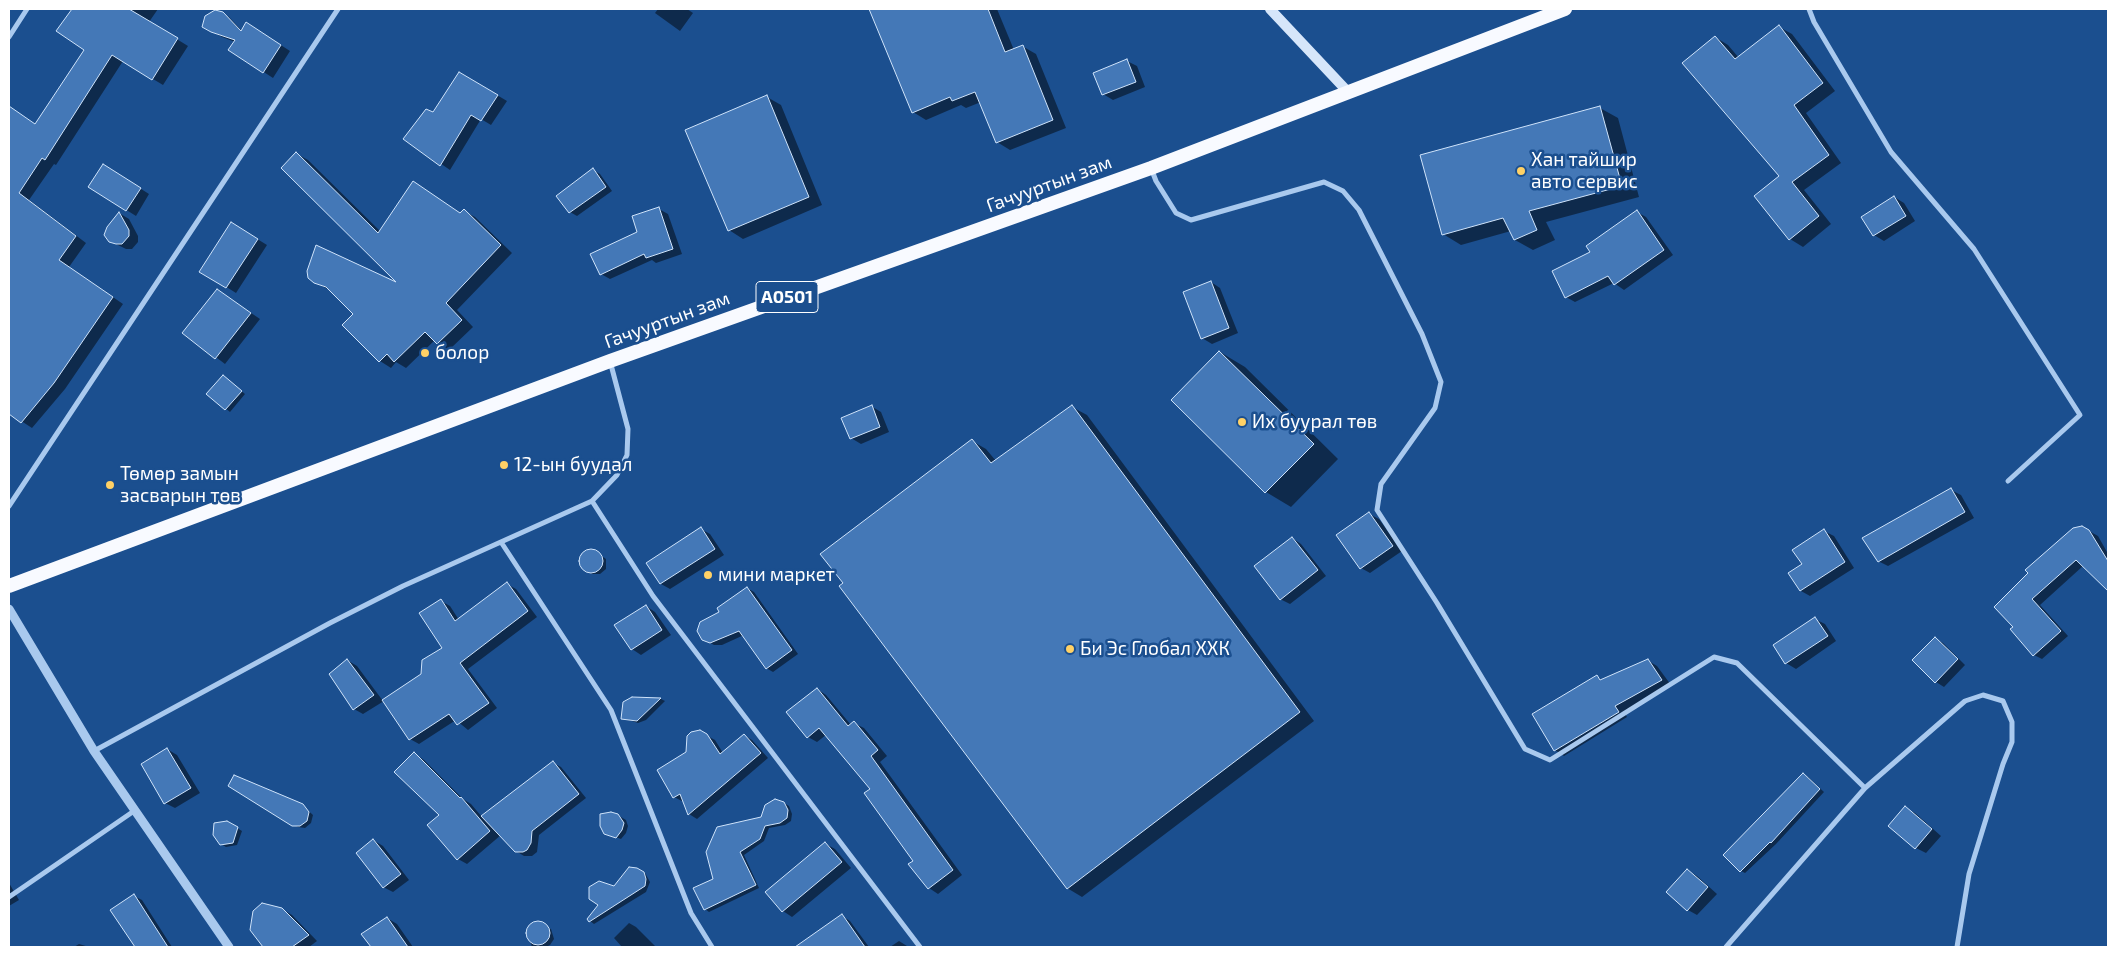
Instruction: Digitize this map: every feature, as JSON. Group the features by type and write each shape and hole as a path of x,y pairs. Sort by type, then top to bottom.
{"highway":[{"name":"Гачууртын зам","path":"9,586 610,361 1150,168 1565,9"}],"main road":[{"path":"1270,9 1348,92"}],"street":[{"path":"9,36 27,9"},
{"path":"9,506 338,9"},
{"path":"1809,9 1814,22 1892,152 1974,249 2080,415 2008,481"},
{"path":"1150,168 1176,213 1191,220 1324,182 1343,191 1359,210 1422,334 1441,382 1435,408 1381,484 1377,510 1438,603 1525,749 1550,760 1714,657 1737,663 1865,788"},
{"path":"94,751 330,623 403,586 592,501 617,475 627,456 628,429 610,361"},
{"path":"592,501 654,596 920,947"},
{"path":"501,542 611,710 691,913 712,947"},
{"path":"9,609 94,751 229,947"},
{"path":"1726,947 1865,788 1965,701 1983,695 2003,702 2012,722 2012,742 2003,764 1969,874 1956,947"},
{"path":"9,898 134,811"}],"building":[{"path":"72,9 129,9 178,38 152,80 112,55 45,160 42,158 19,193 76,236 59,260 113,297 54,383 21,423 9,414 9,106 35,124 84,50 56,31"},
{"path":"869,9 988,9 1005,52 1023,45 1053,120 996,143 975,92 952,101 950,97 912,113"},
{"path":"215,10 223,12 241,31 246,22 281,45 263,73 228,50 235,40 202,27 205,16"},
{"path":"1779,25 1823,83 1794,105 1829,155 1792,182 1819,216 1789,240 1754,196 1779,176 1682,63 1715,36 1735,59"},
{"path":"1127,59 1136,82 1102,95 1093,73"},
{"path":"459,72 498,95 481,121 471,115 440,166 403,139 426,109 433,112"},
{"path":"767,95 809,197 728,231 685,130"},
{"name":"Хан тайшир авто сервис","path":"1600,106 1622,186 1529,211 1537,230 1514,240 1503,218 1442,235 1420,155"},
{"path":"296,152 378,233 413,181 460,213 464,209 501,245 446,303 462,320 437,344 425,332 394,362 387,354 379,362 342,325 353,314 326,287 314,283 308,278 307,271 316,245 396,282 281,168"},
{"path":"103,164 141,188 126,211 88,187"},
{"path":"593,168 606,187 569,213 556,196"},
{"path":"1894,196 1906,216 1873,236 1861,217"},
{"path":"659,207 673,249 646,258 644,254 600,275 590,254 637,232 632,216"},
{"path":"1637,210 1664,250 1614,285 1608,276 1565,298 1552,271 1590,252 1586,246"},
{"path":"119,212 129,230 129,236 122,244 116,244 109,242 104,235 107,227"},
{"path":"231,222 258,239 226,288 199,272"},
{"path":"1211,281 1229,328 1201,339 1183,292"},
{"path":"217,289 251,313 215,359 182,333"},
{"name":"Их буурал төв","path":"1219,351 1314,444 1265,493 1171,400"},
{"path":"223,375 242,391 225,410 206,394"},
{"path":"872,405 880,427 850,439 841,418"},
{"name":"Би Эс Глобал ХХК","path":"1072,405 1300,712 1067,889 839,586 843,583 820,554 972,439 991,463"},
{"path":"1951,488 1965,512 1878,562 1862,538"},
{"path":"1369,512 1393,546 1360,569 1336,535"},
{"path":"2082,526 2089,530 2108,561 2108,591 2076,560 2032,599 2061,631 2033,656 2010,629 2013,627 1994,607 2028,573 2025,570 2073,528"},
{"path":"701,527 715,549 660,584 646,563"},
{"path":"1824,529 1845,562 1800,591 1788,573 1802,564 1792,550"},
{"path":"1292,537 1318,570 1280,600 1254,566"},
{"path":"591,549 600,552 603,561 600,570 591,573 582,570 579,561 582,552"},
{"path":"507,582 528,611 460,663 489,703 457,725 449,714 409,740 382,700 421,674 422,660 442,648 419,613 441,599 455,621"},
{"path":"747,587 792,650 766,669 739,631 710,643 702,640 697,631 700,622 719,612 717,608"},
{"path":"646,605 662,630 631,650 614,625"},
{"path":"1815,617 1828,636 1785,664 1773,645"},
{"path":"1935,637 1958,659 1935,683 1912,660"},
{"path":"347,659 374,695 353,710 329,674"},
{"path":"1648,659 1662,680 1615,706 1619,712 1554,751 1532,714 1597,675 1600,680"},
{"path":"817,688 848,726 854,721 878,750 871,756 953,870 928,889 908,864 913,861 864,793 870,789 819,728 807,738 786,712"},
{"path":"632,697 661,698 637,721 621,719 623,702"},
{"path":"700,730 707,734 720,754 744,734 761,753 688,815 680,794 673,798 657,770 686,752 687,736 691,732"},
{"path":"167,748 191,788 164,804 141,764"},
{"path":"414,752 461,797 490,831 457,860 427,825 439,815 394,772"},
{"path":"553,761 579,794 532,831 531,843 527,850 515,852 481,816"},
{"path":"1803,773 1820,789 1771,843 1740,872 1723,855"},
{"path":"234,775 303,804 309,812 307,821 300,826 292,826 228,786"},
{"path":"775,799 784,802 788,810 787,818 780,823 765,826 760,839 740,852 756,885 704,910 693,888 713,879 706,852 717,827 761,817 765,805"},
{"path":"1905,806 1932,829 1915,849 1888,826"},
{"path":"611,812 618,814 624,823 622,830 616,838 604,834 600,826 600,814"},
{"path":"227,821 238,827 233,843 220,845 213,835 214,823"},
{"path":"373,839 401,874 383,888 356,853"},
{"path":"825,842 842,862 782,912 765,892"},
{"path":"629,867 637,868 644,872 645,886 589,922 587,919 598,905 589,899 589,887 599,881 614,886"},
{"path":"1687,869 1708,887 1687,911 1666,892"},
{"path":"134,894 168,947 135,947 110,910"},
{"path":"262,903 282,908 309,935 292,947 263,947 250,930 253,911"},
{"path":"842,914 865,947 795,947"},
{"path":"387,917 408,947 371,947 361,934"},
{"path":"538,921 547,924 550,933 547,942 538,945 529,942 526,933 529,924"}],"place":[{"name":"Хан тайшир авто сервис","path":"1521,171"},
{"name":"болор","path":"425,353"},
{"name":"Их буурал төв","path":"1242,422"},
{"name":"12-ын буудал","path":"504,465"},
{"name":"Төмөр замын засварын төв","path":"110,485"},
{"name":"мини маркет","path":"708,575"},
{"name":"Би Эс Глобал ХХК","path":"1070,649"}]}
